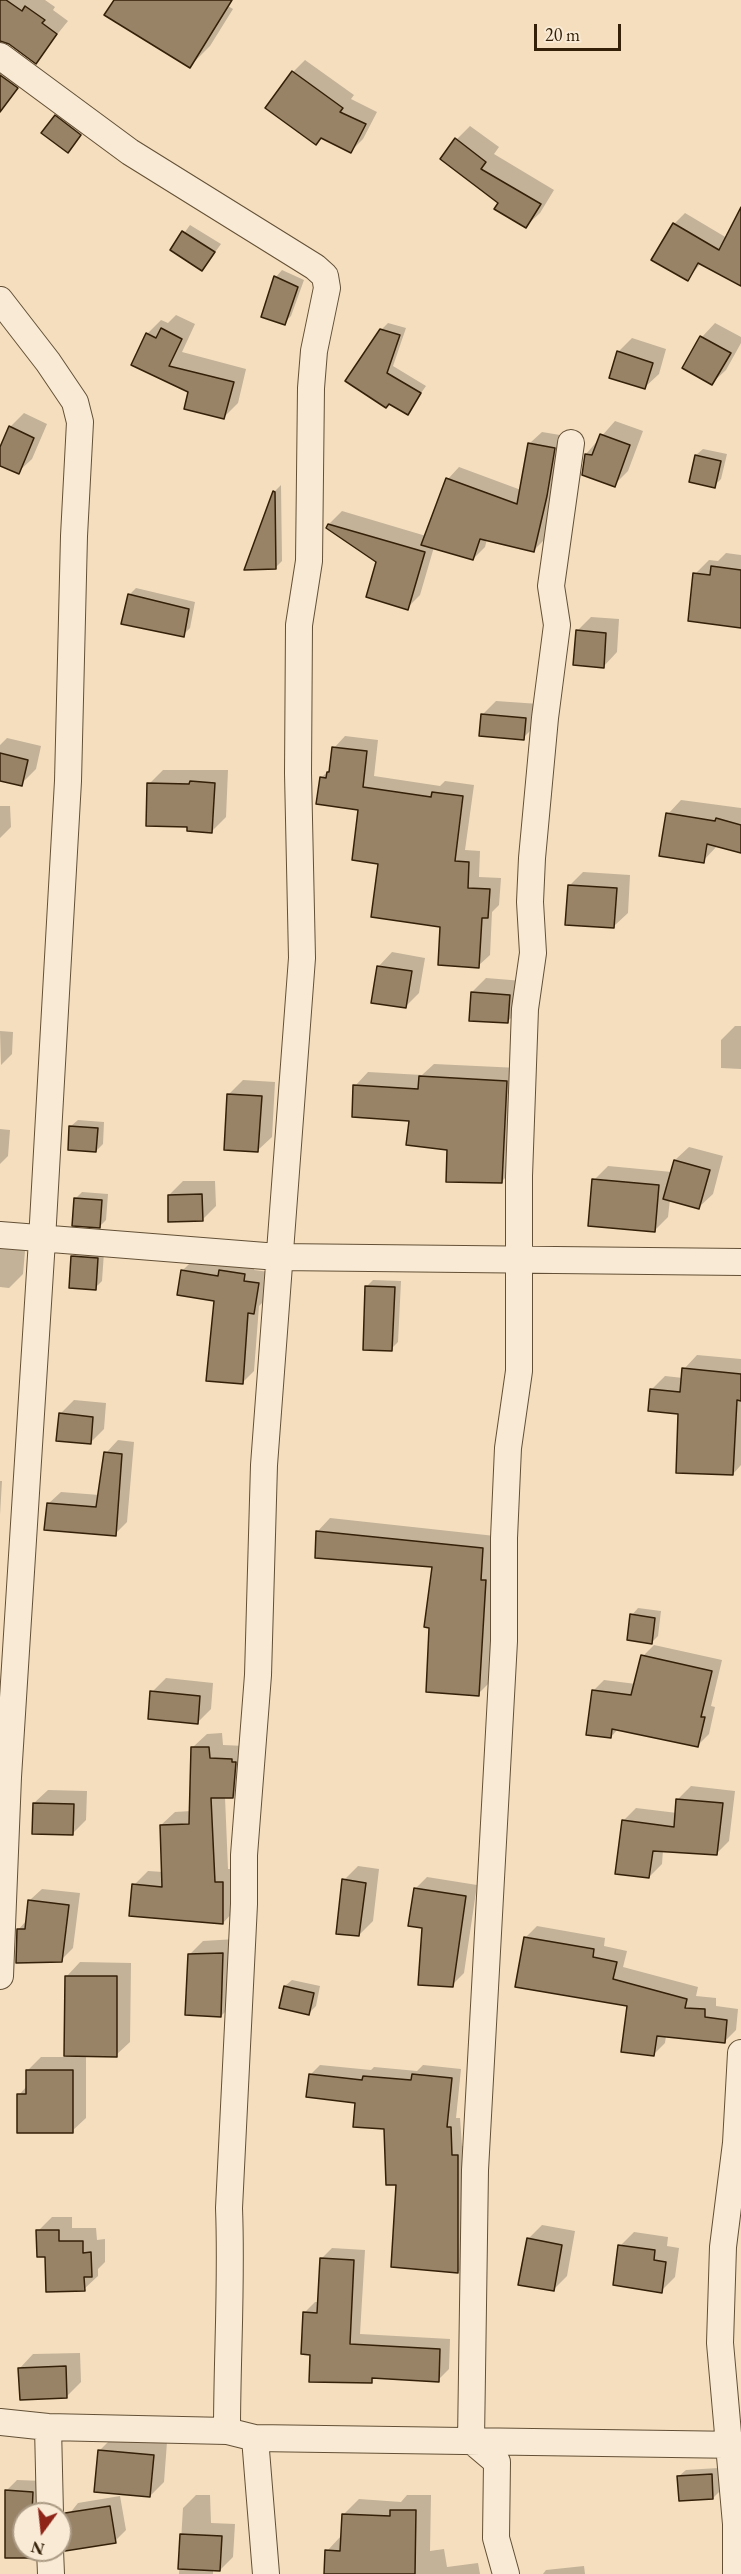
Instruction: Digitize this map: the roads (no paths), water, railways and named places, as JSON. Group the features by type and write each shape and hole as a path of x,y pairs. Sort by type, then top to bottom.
{"street":[{"path":"0,56 130,152 315,267 325,276 327,288 313,360 309,561 299,625 298,773 302,958 264,1465 258,1676 243,1855 243,1915 229,2208 231,2254 227,2331 227,2431"},
{"path":"0,300 48,362 75,402 81,422 74,536 68,781 8,1777 0,1976"},
{"path":"471,2440 475,2170 504,1641 504,1538 508,1448 519,1371 519,1176 525,1009 533,953 530,902 532,858 545,718 557,626 551,586 571,443"},
{"path":"0,1235 278,1257 741,1262"},
{"path":"736,2574 735,2445 720,2343 723,2247 736,2143 741,2053"},
{"path":"0,2422 48,2427 227,2431 255,2438 735,2445"},
{"path":"48,2427 50,2502"},
{"path":"255,2438 266,2574"},
{"path":"471,2440 497,2462 496,2538 506,2574"}]}
